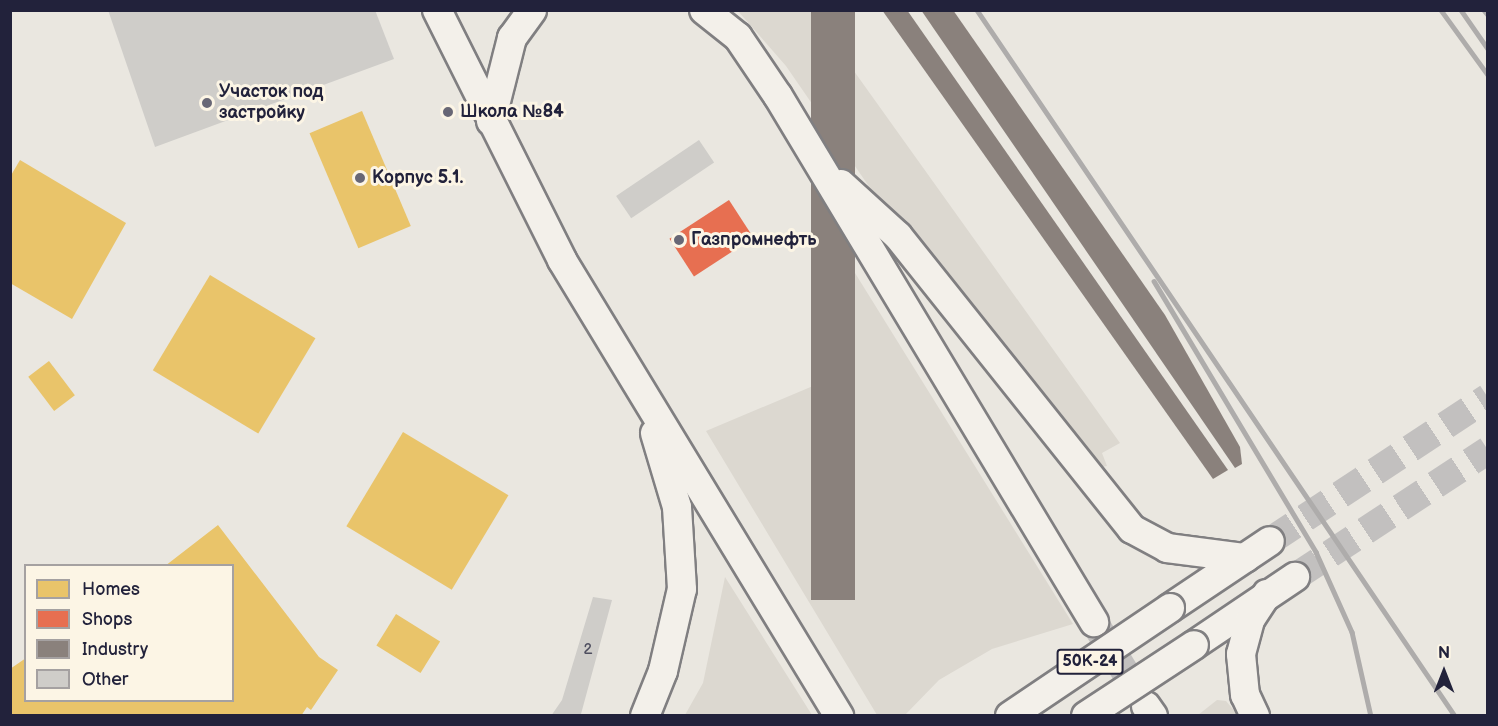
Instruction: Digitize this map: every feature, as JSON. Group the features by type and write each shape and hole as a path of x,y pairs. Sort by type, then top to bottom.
{"main road":[{"path":"437,10 562,260 839,716"},
{"path":"491,121 512,38 532,10"},
{"path":"704,10 738,37 819,163 1094,622"},
{"path":"819,163 898,236 1132,529 1167,548 1245,558 1270,541"},
{"path":"643,393 677,507 683,550 679,599 663,671 645,716"},
{"name":"50К-24","path":"1010,716 1245,558"},
{"path":"1255,716 1245,695 1241,654 1250,621 1267,594 1295,577"},
{"name":"50К-24","path":"1086,716 1267,594"}],"shaded area":[{"path":"738,11 811,11 1120,443 1102,453 1107,466 1096,468 1070,439 1009,348 981,322 868,185 786,66"},
{"path":"855,273 1073,624 992,649 939,680 905,715 877,715 706,431 813,386"},
{"path":"725,577 812,715 685,715 703,683"},
{"path":"1217,700 1226,701 1238,715 1198,715"}],"building: Homes":[{"name":"Корпус 5.1.","path":"362,111 411,226 358,248 310,133"},
{"path":"20,160 126,223 72,319 10,283 10,177"},
{"path":"210,275 315,338 258,433 153,370"},
{"path":"49,361 75,395 54,411 28,377"},
{"path":"403,432 508,495 452,590 346,526"},
{"path":"218,525 319,657 338,670 311,710 307,707 301,716 10,716 10,669 24,659 24,702 234,702 234,564 168,564"},
{"path":"396,614 440,642 420,673 376,645"}],"building: Shops":[{"path":"729,200 754,238 694,276 669,239"}],"building: Industry":[{"path":"811,10 855,10 855,600 811,600"},
{"path":"882,10 907,10 1228,470 1213,479"},
{"path":"921,10 953,10 1165,315 1240,447 1242,464 1235,468"}],"building: Other":[{"name":"Участок под застройку","path":"108,10 375,10 394,59 155,147"},
{"path":"699,140 714,162 631,218 616,196"},
{"path":"593,597 612,600 581,714 551,716 562,700"}],"tunnel":[{"path":"1270,541 1488,397"},
{"path":"1295,577 1488,450"},
{"path":"1094,622 1145,704"}],"railway":[{"path":"977,10 1455,716"},
{"path":"1441,10 1488,75"},
{"path":"1461,10 1488,49"},
{"path":"1484,10 1488,15"},
{"path":"1154,281 1316,552 1352,632 1371,716"}],"place":[{"name":"Участок под застройку","path":"207,103"},
{"name":"Школа №84","path":"448,112"},
{"name":"Корпус 5.1.","path":"360,178"},
{"name":"Газпромнефть","path":"679,240"}]}
